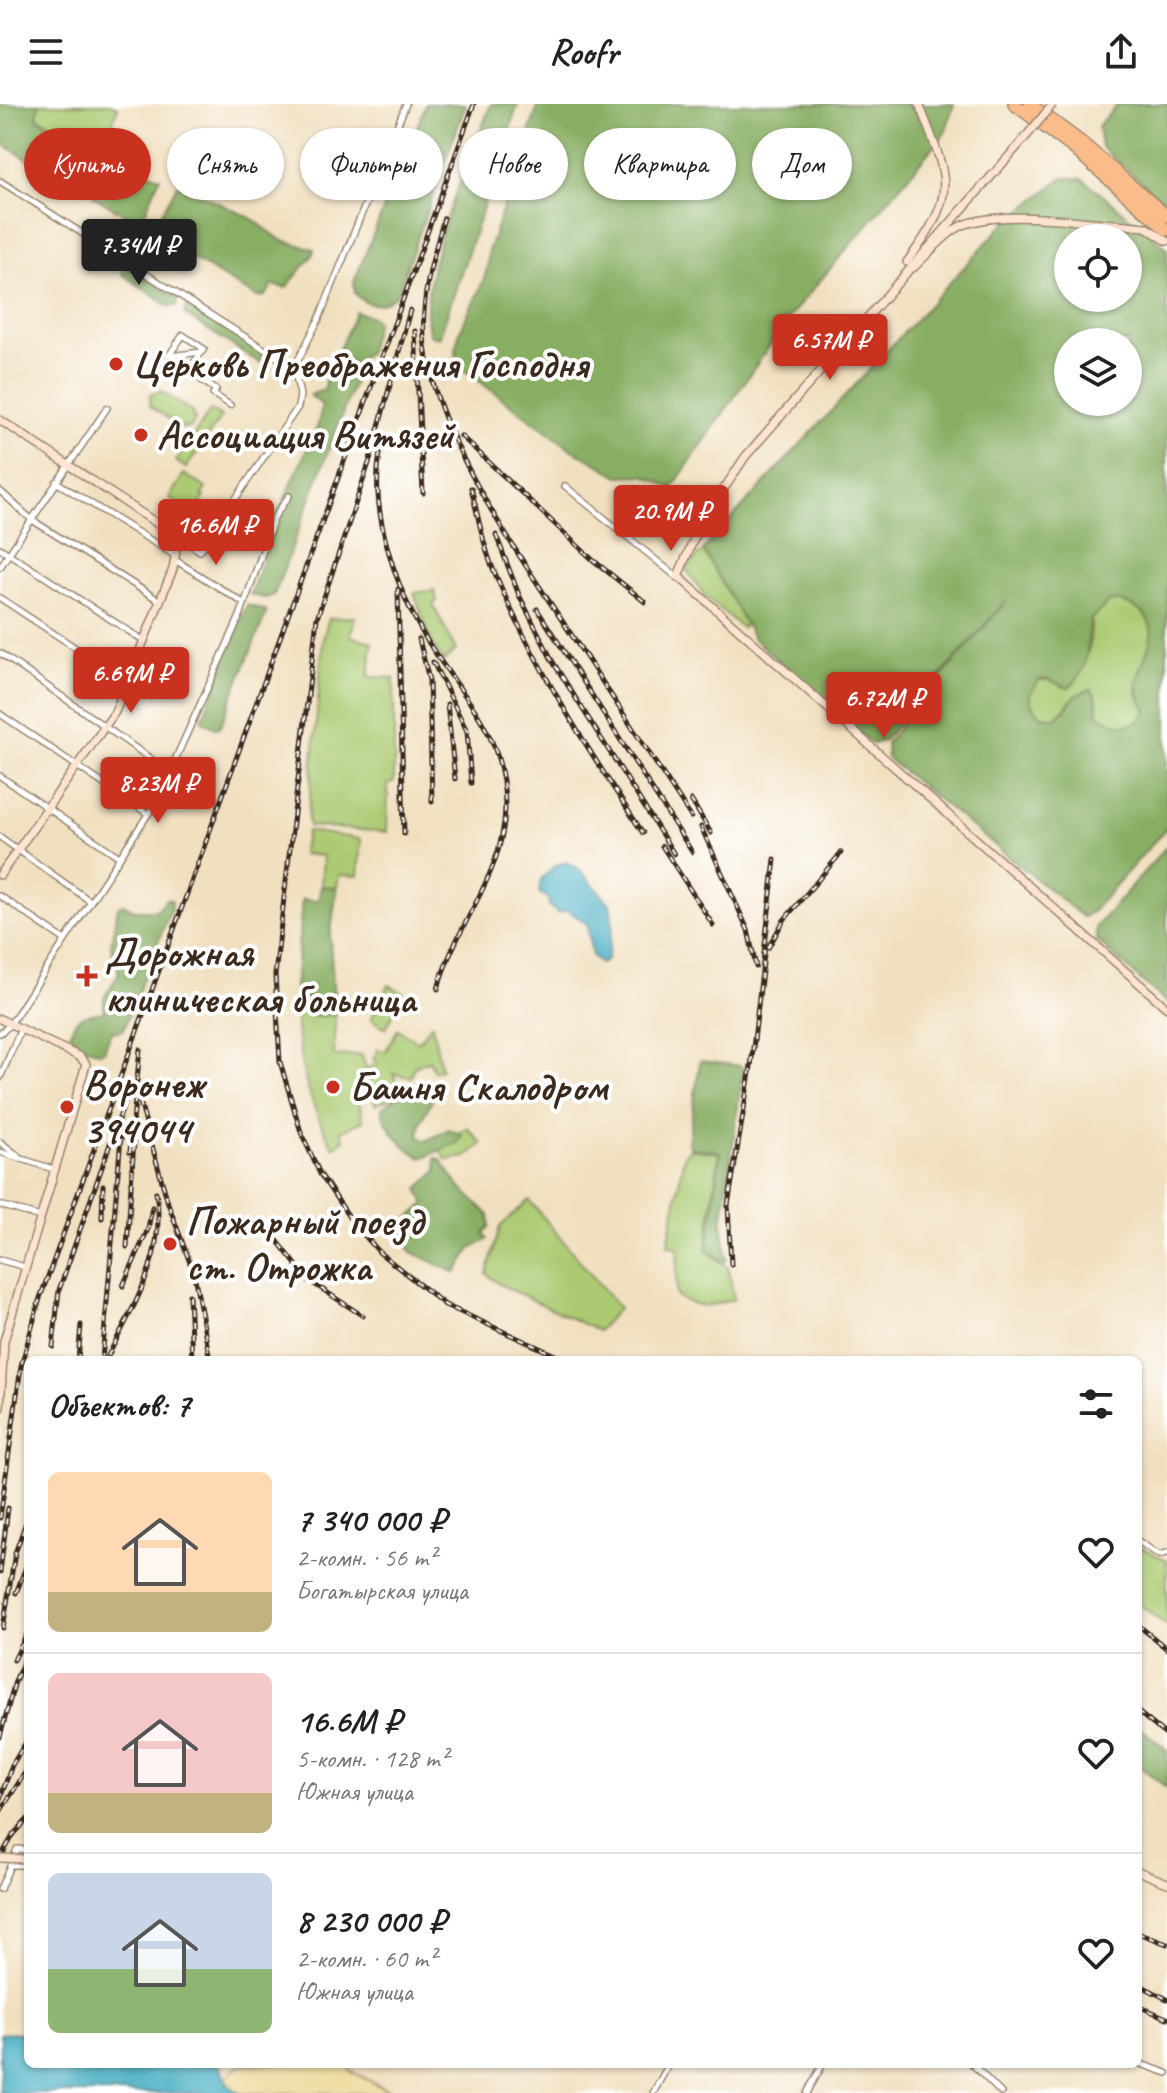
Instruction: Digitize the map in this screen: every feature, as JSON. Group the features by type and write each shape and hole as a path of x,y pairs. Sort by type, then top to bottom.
{"highway":[{"path":"1014,104 1074,149 1167,230"},
{"path":"1030,104 1167,216"}],"street":[{"path":"0,420 200,551 298,407 300,395 294,368 319,319 406,104"},
{"path":"872,310 931,231 945,200 942,159 919,104"},
{"path":"681,581 678,573 682,561 734,472 1053,104"},
{"path":"0,182 294,368"},
{"path":"872,310 955,229 972,221 996,218 1127,225 1146,227 1167,241"},
{"path":"168,357 183,335 204,349 188,371"},
{"path":"168,357 201,352"},
{"path":"168,357 230,405"},
{"path":"0,567 107,408"},
{"path":"56,482 176,556 242,602"},
{"path":"565,486 681,581 1167,1008"},
{"path":"0,491 32,520 160,601"},
{"path":"0,1033 9,1026 148,814 171,773 240,616 242,602 275,516 289,496"},
{"path":"169,532 176,556"},
{"path":"0,875 104,728 129,683 183,540"},
{"path":"0,548 145,641"},
{"path":"0,598 129,683"},
{"path":"0,653 171,773"},
{"path":"0,714 148,814"},
{"path":"0,776 118,856"},
{"path":"0,837 90,901"},
{"path":"0,896 65,940"},
{"path":"0,1019 85,1061 1,1359 0,1408"},
{"path":"0,1078 20,1031"},
{"path":"0,1142 21,1159"},
{"path":"0,1152 53,1169"},
{"path":"0,1205 40,1217"},
{"path":"0,1260 25,1267"},
{"path":"0,1316 11,1319"},
{"path":"1142,1544 1159,1555 1167,1553"},
{"path":"0,1889 13,1865 17,1849 24,1850"},
{"path":"0,1858 24,1859"},
{"path":"13,1865 24,1865"},
{"path":"1142,1873 1167,1883"},
{"path":"1142,2064 1167,2073"},
{"path":"653,2093 667,2068"},
{"path":"807,2093 821,2068"},
{"path":"976,2068 1001,2093"}],"green space":[{"path":"0,104 39,104 37,118 57,128 24,128 24,157 0,142"},
{"path":"39,104 110,104 118,107 110,128 58,128 37,117"},
{"path":"426,104 466,104 443,167 443,128 416,128"},
{"path":"491,104 518,104 510,128 481,128"},
{"path":"539,104 954,104 945,133 790,316 672,488 644,475 619,476 571,449 457,365 458,337 483,281 488,252 506,200 568,200 568,128 531,128"},
{"path":"1118,104 1167,104 1167,204 1101,147 1098,126"},
{"path":"151,173 160,177 151,198"},
{"path":"1063,177 1083,179 1138,224 1054,224 1054,312 1142,312 1142,227 1167,248 1167,827 1092,912 1083,917 887,758 886,743 1006,601 883,741 872,744 754,639 703,550 1002,226","holes":["1110,601 1122,602 1140,611 1151,628 1137,686 1147,710 1143,717 1132,724 1111,722 1098,715 1096,696 1090,689 1076,695 1057,718 1041,716 1030,702 1030,694 1039,680 1047,679 1068,688 1076,680 1085,664 1091,619"]},
{"path":"459,184 459,200 486,200 439,338 430,335 427,311 429,283"},
{"path":"100,200 150,200 140,224"},
{"path":"169,200 212,200 251,218 281,240 314,249 313,255 286,288 273,285 265,296 257,297 159,239 152,230"},
{"path":"387,200 431,200 397,294 381,304 370,304 355,293 354,282"},
{"path":"124,264 178,299 177,306 169,306 122,274"},
{"path":"188,305 264,354 260,363 184,314"},
{"path":"356,312 373,317 376,322 368,353 354,364 339,349"},
{"path":"332,366 344,368 356,377 274,595 266,598 250,595 280,509 318,425 322,405 310,395 325,389 325,375"},
{"path":"161,391 191,411 195,420 191,427 182,428 150,406 150,395"},
{"path":"211,410 221,417 186,468 176,461"},
{"path":"184,474 206,488 202,495 205,497 193,514 169,498"},
{"path":"703,551 747,623 742,628 706,597 685,568"},
{"path":"434,590 437,601 433,605 456,650 444,661 433,645 414,593"},
{"path":"1110,601 1126,603 1137,609 1148,619 1151,628 1137,686 1147,710 1143,717 1138,722 1125,725 1104,719 1098,715 1096,696 1070,701 1057,718 1041,716 1030,702 1030,694 1039,680 1074,683 1090,646 1091,619"},
{"path":"247,605 267,611 220,727 215,728 203,721 203,717"},
{"path":"355,617 350,636 372,642 369,677 394,678 394,782 388,785 387,832 309,826 308,821 323,639 329,618"},
{"path":"307,831 361,839 358,876 339,875 337,888 321,886 323,856 302,854"},
{"path":"1167,846 1167,1003 1096,940 1096,927"},
{"path":"321,886 337,888 330,938 335,1015 307,1016 306,990 295,989 302,899 318,901"},
{"path":"166,899 172,900 171,909 123,1030 111,1032 104,1051 78,1044 70,1034 75,1023 82,1017 104,1012 104,998 119,973 111,946 118,907 123,904 134,910 157,910"},
{"path":"389,985 404,993 386,1028 371,1019"},
{"path":"295,989 306,989 308,1016 335,1015 334,1056 362,1055 366,1069 378,1064 373,1059 378,1049 385,1052 398,1029 418,1042 432,1024 441,1069 434,1071 429,1060 414,1067 411,1077 393,1074 402,1094 375,1105 371,1087 357,1091 363,1121 341,1131 344,1140 333,1147 314,1107 303,1071"},
{"path":"700,1061 741,1066 743,1069 722,1223 727,1260 724,1262 708,1249 720,1152 691,1148 688,1143"},
{"path":"435,1081 440,1084 421,1123 419,1137 426,1141 449,1129 462,1135 457,1143 422,1158 396,1137 382,1108 413,1087"},
{"path":"467,1127 482,1144 466,1157 447,1160 437,1147"},
{"path":"690,1149 719,1153 706,1250 728,1267 734,1299 711,1305 698,1305 676,1296 678,1248 668,1245 684,1155"},
{"path":"436,1158 489,1215 490,1226 484,1233 488,1239 471,1249 456,1273 412,1252 394,1228 397,1220 404,1223 425,1204 418,1189 437,1171"},
{"path":"529,1200 619,1308 598,1331 499,1284 487,1274 500,1227"},
{"path":"1142,1548 1167,1560 1167,1626 1142,1606"},
{"path":"1142,1729 1167,1750 1167,1788 1142,1768"}],"sand":[{"path":"237,2068 351,2068 350,2071 394,2093 239,2093 229,2086 226,2077"}],"water":[{"path":"567,862 579,869 610,904 613,924 607,960 601,964 592,956 587,924 567,910 557,913 549,906 548,898 539,893 541,879 556,865"},
{"path":"24,2032 24,2068 221,2068 229,2085 239,2093 0,2093 0,2034"}],"railway":[{"path":"0,1518 21,1366 40,1298 474,104"},
{"path":"444,218 424,306 424,337 430,374 443,413 460,452 503,530 691,817"},
{"path":"410,310 370,460 317,618 275,975 280,1062 301,1132 320,1174 351,1220 380,1253 445,1305 557,1356"},
{"path":"415,331 423,493"},
{"path":"461,436 593,560 645,602"},
{"path":"380,453 379,501 397,578 418,625 491,739 503,782 505,808 496,856 488,879 445,966 438,989"},
{"path":"471,488 490,561 509,606 582,738 643,833"},
{"path":"496,535 519,595 553,662 674,854"},
{"path":"398,589 404,834"},
{"path":"537,609 692,852"},
{"path":"419,639 429,680 432,802"},
{"path":"433,662 467,731 471,783"},
{"path":"447,704 455,779"},
{"path":"691,800 711,833"},
{"path":"701,827 748,930 756,967"},
{"path":"662,846 713,925"},
{"path":"768,948 784,920 841,853"},
{"path":"731,1265 728,1205 751,1066 775,859"},
{"path":"130,1152 140,1049"},
{"path":"53,1347 59,1290 131,1084"},
{"path":"140,1102 168,1203 194,1274 209,1356"},
{"path":"102,1356 121,1137"},
{"path":"127,1247 134,1140"},
{"path":"102,1218 103,1185"},
{"path":"108,1356 138,1297 153,1257 158,1215 156,1192"},
{"path":"123,1286 148,1229 152,1207"},
{"path":"266,1226 308,1280 363,1316"},
{"path":"189,1295 192,1356"},
{"path":"78,1356 81,1325"},
{"path":"0,1572 8,1508"},
{"path":"3,1628 15,1553 24,1528"},
{"path":"16,1593 24,1572"},
{"path":"1142,1628 1167,1649"},
{"path":"14,1660 24,1640"},
{"path":"0,1737 24,1660"},
{"path":"1142,1715 1167,1736"},
{"path":"0,1799 12,1765 24,1746"},
{"path":"0,1812 24,1774"},
{"path":"0,1858 24,1823"},
{"path":"1142,1935 1167,1944"},
{"path":"1142,1986 1167,1999"},
{"path":"1142,2008 1167,2018"}],"place":[{"name":"Церковь Преображения Господня","path":"116,364"},
{"name":"Ассоциация Витязей","path":"141,435"},
{"name":"Дорожная клиническая больница","path":"87,976"},
{"name":"Башня Скалодром","path":"333,1087"},
{"name":"Воронеж 394044","path":"67,1107"},
{"name":"Пожарный поезд ст. Отрожка","path":"170,1244"}]}
